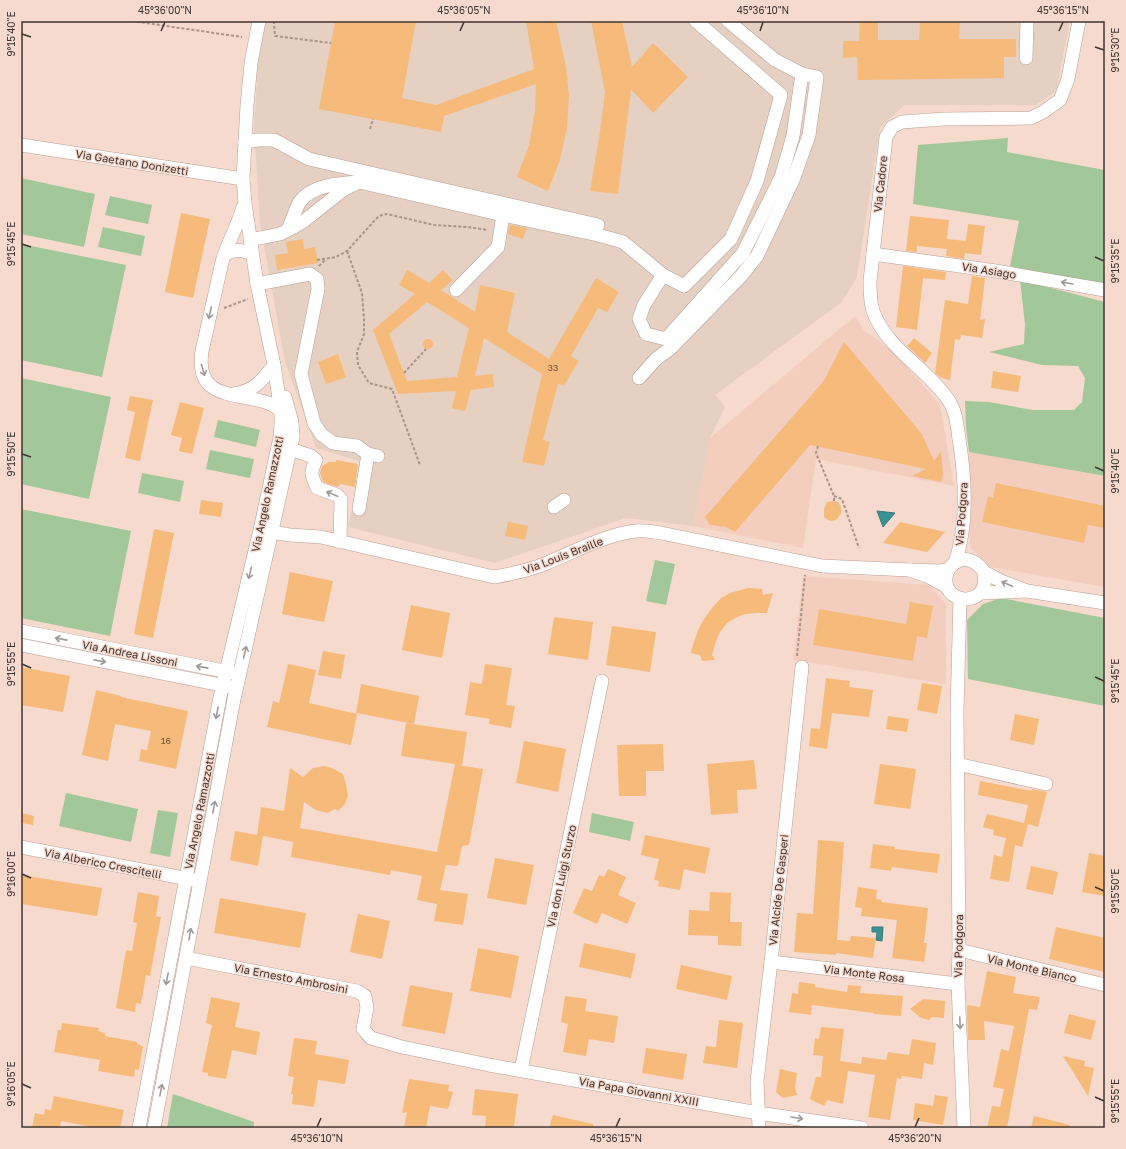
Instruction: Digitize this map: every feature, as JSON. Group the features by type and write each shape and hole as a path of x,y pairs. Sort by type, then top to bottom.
{"street":[{"path":"229,395 238,393 261,382 274,365 252,254 243,179 249,84 259,21"},
{"path":"288,229 300,202 309,193 335,184 359,182 598,235 623,242 662,275 684,286 731,238 757,181 781,95 696,21"},
{"path":"639,378 656,359 671,348 687,332 741,276 757,256 793,180 809,135 817,77 802,74 775,60 728,21"},
{"path":"1026,58 1027,21"},
{"name":"Via Cadore","path":"964,466 954,410 948,399 882,330 872,310 870,281 872,254 886,137 892,127 902,122 944,119 1030,118 1044,112 1060,100 1068,79 1079,21"},
{"path":"662,275 644,305 639,319 646,334 666,338 744,252 781,177 793,136 802,74"},
{"path":"245,142 274,140 309,159 598,225"},
{"name":"Via Gaetano Donizetti","path":"21,145 243,179"},
{"path":"250,240 280,234 304,221 342,190 359,182"},
{"path":"245,203 238,224 224,255 202,351 201,363 203,375 206,380 218,391 229,395 268,403 278,408 281,412"},
{"path":"456,290 498,247 503,215"},
{"path":"224,255 236,250 246,251 252,254"},
{"name":"Via Asiago","path":"872,254 996,271 1105,290"},
{"path":"258,290 310,274 317,279 318,289 301,374 314,423 321,434 333,443 357,446 373,455 359,509"},
{"name":"Via Angelo Ramazzotti","path":"154,1128 266,531 281,424 281,412 274,365"},
{"name":"Via Angelo Ramazzotti","path":"140,1128 223,685 290,449 293,430 292,422 286,399 274,365"},
{"path":"290,449 311,456 316,460 312,469 312,477 317,488 337,495 342,499 340,542"},
{"name":"Via Podgora","path":"951,566 961,540 964,519 964,466"},
{"name":"Via Louis Braille","path":"266,531 290,535 321,537 494,577 518,573 546,563 592,543 620,534 638,531 661,532 806,564 836,568 940,571 951,566"},
{"path":"984,572 984,586 981,592 974,597 960,599 948,591 946,581 951,566 962,559 970,560 976,563 984,572 1001,581 1027,591"},
{"path":"910,570 927,576 946,586"},
{"path":"981,592 1027,591 1105,603"},
{"name":"Via Podgora","path":"960,599 957,711 958,984 964,1128"},
{"name":"Via Andrea Lissoni","path":"21,631 240,674"},
{"name":"Via Andrea Lissoni","path":"21,645 237,688"},
{"name":"Via Alcide De Gasperi","path":"759,1128 757,1081 802,668"},
{"name":"Via don Luigi Sturzo","path":"520,1070 602,681"},
{"path":"957,764 1046,784"},
{"name":"Via Alberico Crescitelli","path":"21,847 200,880"},
{"name":"Via Monte Bianco","path":"959,950 1105,985"},
{"name":"Via Ernesto Ambrosini","path":"186,958 357,991 365,996 367,1008 363,1030 371,1038 490,1065 520,1070"},
{"name":"Via Monte Rosa","path":"771,962 958,984"},
{"name":"Via Papa Giovanni XXIII","path":"520,1070 758,1113 862,1128"}],"path":[{"path":"132,21 242,37"},
{"path":"274,21 275,36 331,43"},
{"path":"370,129 373,119"},
{"path":"317,260 336,256 347,250 379,216 387,214 434,226 467,227 490,231 501,231"},
{"path":"347,250 362,293 364,334 357,352 358,365 369,383 392,389 420,464"},
{"path":"219,309 258,290"},
{"path":"404,373 426,349"},
{"path":"818,446 816,453 834,496 834,501"},
{"path":"834,496 842,499 859,548"},
{"path":"802,668 796,663 806,564"}],"shaded area":[{"path":"265,21 1070,21 1056,91 1036,105 904,105 880,128 857,277 842,302 715,395 725,407 710,438 693,526 626,518 495,563 348,527 362,462 316,448 285,362 260,223 254,128 258,62"},
{"path":"855,316 863,329 898,356 940,405 954,486 816,459 803,548 693,526 710,438"},
{"path":"969,452 1105,476 1105,587 990,567 970,547"},
{"path":"803,576 929,585 946,604 946,684 793,660"}],"green space":[{"path":"1008,138 1007,152 1105,170 1105,286 1010,266 1019,221 913,204 918,145"},
{"path":"21,178 95,194 84,247 21,234"},
{"path":"110,196 152,205 148,224 105,215"},
{"path":"103,227 145,236 141,256 98,247"},
{"path":"21,244 126,265 102,377 21,360"},
{"path":"1020,280 1105,302 1105,476 969,452 965,401 989,402 1033,410 1074,410 1082,402 1085,378 1078,366 1042,365 989,352 1024,344 1025,324"},
{"path":"21,378 111,397 89,499 21,484"},
{"path":"218,420 260,430 256,447 214,437"},
{"path":"210,450 254,459 250,478 206,469"},
{"path":"142,473 184,481 180,502 138,493"},
{"path":"21,509 131,531 110,636 21,618"},
{"path":"655,560 675,564 666,605 646,601"},
{"path":"1001,598 1105,618 1105,706 968,679 967,620 983,604"},
{"path":"66,793 138,809 131,842 59,826"},
{"path":"158,810 178,813 170,857 150,853"},
{"path":"592,813 634,822 630,841 589,832"},
{"path":"173,1094 254,1122 254,1128 167,1128"}],"water":[{"path":"877,511 895,513 883,527"},
{"path":"872,927 883,927 882,941 876,940 877,932 872,932"}],"building":[{"path":"335,21 416,21 402,98 436,105 534,69 526,21 556,21 566,67 569,95 567,128 560,160 548,191 517,177 529,145 535,111 536,84 444,116 441,132 319,109"},
{"path":"591,21 622,21 632,67 653,43 688,77 653,113 631,89 618,194 590,191 605,92"},
{"path":"860,21 878,21 878,40 919,40 920,21 960,21 959,39 1016,39 1016,57 1004,57 1004,78 858,80 857,57 843,58 843,41 859,41"},
{"path":"181,213 210,219 193,298 165,292"},
{"path":"910,216 949,220 947,239 966,241 968,224 985,226 981,255 965,253 964,259 946,256 947,249 917,246 917,252 906,251"},
{"path":"510,225 527,228 523,239 508,234"},
{"path":"303,239 304,249 315,247 318,263 277,270 275,255 288,253 286,242"},
{"path":"903,266 946,272 945,280 923,278 917,330 896,327"},
{"path":"407,270 429,283 443,270 453,280 441,290 475,312 480,285 515,293 507,332 549,359 596,278 619,292 607,312 598,308 571,356 579,361 564,385 558,384 543,440 550,442 544,466 522,462 542,374 484,338 475,376 493,374 494,387 471,390 465,411 452,408 456,391 398,394 373,330 415,294 399,285","holes":["427,302 469,328 457,377 407,381 389,334"]},
{"path":"972,276 985,278 980,320 985,319 982,338 961,335 960,340 955,339 950,380 941,378 935,373 945,300 968,304"},
{"path":"914,338 932,353 925,363 907,346"},
{"path":"426,339 430,339 432,340 432,348 426,349 423,346 423,342"},
{"path":"844,342 922,434 934,461 941,451 943,474 941,482 912,476 926,469 810,445 735,532 726,527 710,525 705,517 823,382"},
{"path":"338,354 346,377 326,384 318,362"},
{"path":"993,371 1021,376 1018,392 991,388"},
{"path":"130,396 153,400 140,461 125,458 135,412 127,410"},
{"path":"180,402 204,408 192,454 179,451 182,438 171,435"},
{"path":"336,460 358,464 355,487 341,484 337,487 323,482 320,473 322,466 329,462 336,462"},
{"path":"996,483 1105,506 1105,528 1088,525 1084,543 982,522 988,496 993,498"},
{"path":"201,500 223,503 221,517 199,514"},
{"path":"827,502 838,502 841,507 841,514 836,520 830,521 824,517 824,509"},
{"path":"508,522 528,526 525,540 505,536"},
{"path":"900,522 945,532 927,552 883,543"},
{"path":"154,529 174,533 153,638 134,634"},
{"path":"290,572 333,581 324,622 282,614"},
{"path":"748,588 762,589 763,595 773,593 767,613 745,614 727,623 720,632 715,644 712,655 715,660 702,661 700,655 691,653 698,630 712,608 721,598 730,593"},
{"path":"910,602 933,606 927,638 917,636 913,661 813,645 819,609 906,624"},
{"path":"411,605 450,613 442,658 402,650"},
{"path":"554,617 593,622 588,660 548,654"},
{"path":"612,626 656,632 650,672 606,665"},
{"path":"323,651 345,655 341,679 318,675"},
{"path":"288,664 316,670 309,703 357,714 351,745 267,727 273,701 279,703"},
{"path":"485,664 512,668 506,705 515,706 511,728 489,724 490,719 465,715 470,682 482,684"},
{"path":"21,667 70,676 63,712 21,705"},
{"path":"826,678 850,681 849,687 873,690 869,717 832,713 827,749 809,746 811,728 820,729"},
{"path":"922,683 942,686 937,714 917,710"},
{"path":"361,684 419,696 414,724 356,713"},
{"path":"96,690 121,697 188,711 176,769 139,761 141,749 147,750 151,731 115,724 108,761 82,755"},
{"path":"1015,714 1039,719 1034,745 1010,740"},
{"path":"888,716 909,719 907,732 886,729"},
{"path":"406,723 467,732 462,766 483,769 469,845 462,846 458,866 446,865 440,890 468,894 463,925 434,921 437,904 417,900 422,876 391,870 390,875 291,857 293,842 263,836 258,866 230,860 235,831 257,835 261,807 284,811 290,768 303,777 313,768 324,766 332,768 343,774 348,795 345,804 338,811 335,809 327,813 316,810 304,802 300,828 437,852 455,764 401,756"},
{"path":"524,741 566,749 558,792 516,783"},
{"path":"663,744 664,771 646,771 646,796 619,796 617,745"},
{"path":"754,760 757,789 737,790 738,813 711,815 707,764"},
{"path":"880,764 916,769 910,809 874,804"},
{"path":"980,781 1032,791 1032,789 1047,792 1038,827 1028,824 1022,847 1015,845 1009,882 990,879 994,855 1002,857 1006,838 993,835 994,830 983,827 987,814 1024,823 1028,805 978,795"},
{"path":"21,813 34,816 33,825 21,823"},
{"path":"645,835 710,848 705,874 684,869 680,890 658,886 659,881 654,880 659,859 641,855"},
{"path":"818,840 844,842 837,940 850,941 851,936 876,938 873,958 836,953 836,955 794,952 797,913 813,914"},
{"path":"873,844 895,847 895,849 940,854 937,873 892,867 891,871 870,868"},
{"path":"1089,853 1105,856 1105,896 1082,892"},
{"path":"495,858 534,865 526,905 487,898"},
{"path":"1031,866 1058,872 1053,895 1026,889"},
{"path":"608,869 626,877 618,895 636,903 627,924 602,913 597,924 573,913 584,888 592,891 599,875 604,877"},
{"path":"21,875 102,888 97,916 21,904"},
{"path":"858,887 877,890 876,899 882,900 881,902 928,908 924,943 927,943 924,962 892,958 897,920 861,916 862,908 855,907"},
{"path":"138,892 159,896 156,916 161,917 150,976 146,975 141,1004 136,1003 135,1012 116,1008 126,950 132,951 137,923 133,922"},
{"path":"710,892 731,893 730,922 742,922 741,946 718,945 718,936 688,935 689,910 709,911"},
{"path":"220,898 306,913 300,948 214,933"},
{"path":"358,914 390,921 382,959 350,952"},
{"path":"1056,927 1105,938 1105,972 1049,959"},
{"path":"584,943 636,954 631,978 579,967"},
{"path":"478,948 519,956 511,998 470,991"},
{"path":"681,965 732,976 727,1000 676,989"},
{"path":"987,971 1016,977 1013,993 1040,997 1037,1010 1029,1009 1007,1128 987,1128 992,1106 1000,1107 1004,1089 993,1087 1001,1049 1009,1051 1014,1026 984,1021 985,1040 968,1040 967,1005 980,1007"},
{"path":"799,982 815,984 815,987 847,992 848,985 861,986 860,993 903,996 901,1016 874,1014 812,1005 811,1015 789,1012 792,993 798,994"},
{"path":"410,985 453,993 445,1034 402,1026"},
{"path":"565,996 587,999 585,1011 618,1016 614,1043 589,1039 586,1056 563,1052 568,1024 561,1022"},
{"path":"211,997 240,1003 235,1027 260,1032 256,1055 232,1050 226,1079 208,1076 208,1073 202,1072 212,1025 206,1023"},
{"path":"923,999 945,1001 944,1018 932,1017 929,1020 921,1018 910,1009"},
{"path":"1069,1014 1096,1021 1091,1040 1064,1033"},
{"path":"719,1020 743,1023 737,1068 703,1063 706,1046 716,1047"},
{"path":"62,1023 99,1028 98,1031 105,1033 105,1036 137,1042 137,1044 143,1046 139,1070 135,1069 134,1077 98,1071 100,1060 54,1052 58,1030 61,1030"},
{"path":"821,1027 844,1029 840,1061 861,1064 862,1057 886,1060 888,1052 909,1055 912,1039 936,1043 933,1065 924,1063 922,1079 902,1076 901,1079 897,1078 890,1120 868,1117 875,1075 848,1071 843,1104 827,1100 824,1106 810,1099 816,1077 821,1077 823,1056 813,1055 815,1038 819,1039"},
{"path":"294,1038 317,1041 315,1054 349,1060 345,1084 318,1080 314,1107 292,1104 293,1094 291,1094 294,1077 288,1076"},
{"path":"646,1048 687,1054 683,1080 642,1073"},
{"path":"1063,1056 1085,1061 1084,1066 1094,1068 1088,1096"},
{"path":"780,1069 797,1073 795,1087 797,1095 783,1098 776,1092"},
{"path":"409,1079 449,1085 448,1091 453,1092 448,1109 430,1106 426,1128 404,1128 407,1112 402,1113"},
{"path":"475,1089 518,1094 514,1126 512,1126 512,1128 485,1128 486,1116 472,1115"},
{"path":"935,1095 948,1097 943,1125 913,1120 915,1103 933,1106"},
{"path":"54,1096 124,1110 120,1128 97,1128 61,1121 60,1128 32,1128 35,1113 44,1115 45,1109 51,1110"},
{"path":"553,1115 593,1124 593,1128 549,1128"},
{"path":"1034,1116 1070,1125 1069,1128 1031,1128"}]}
